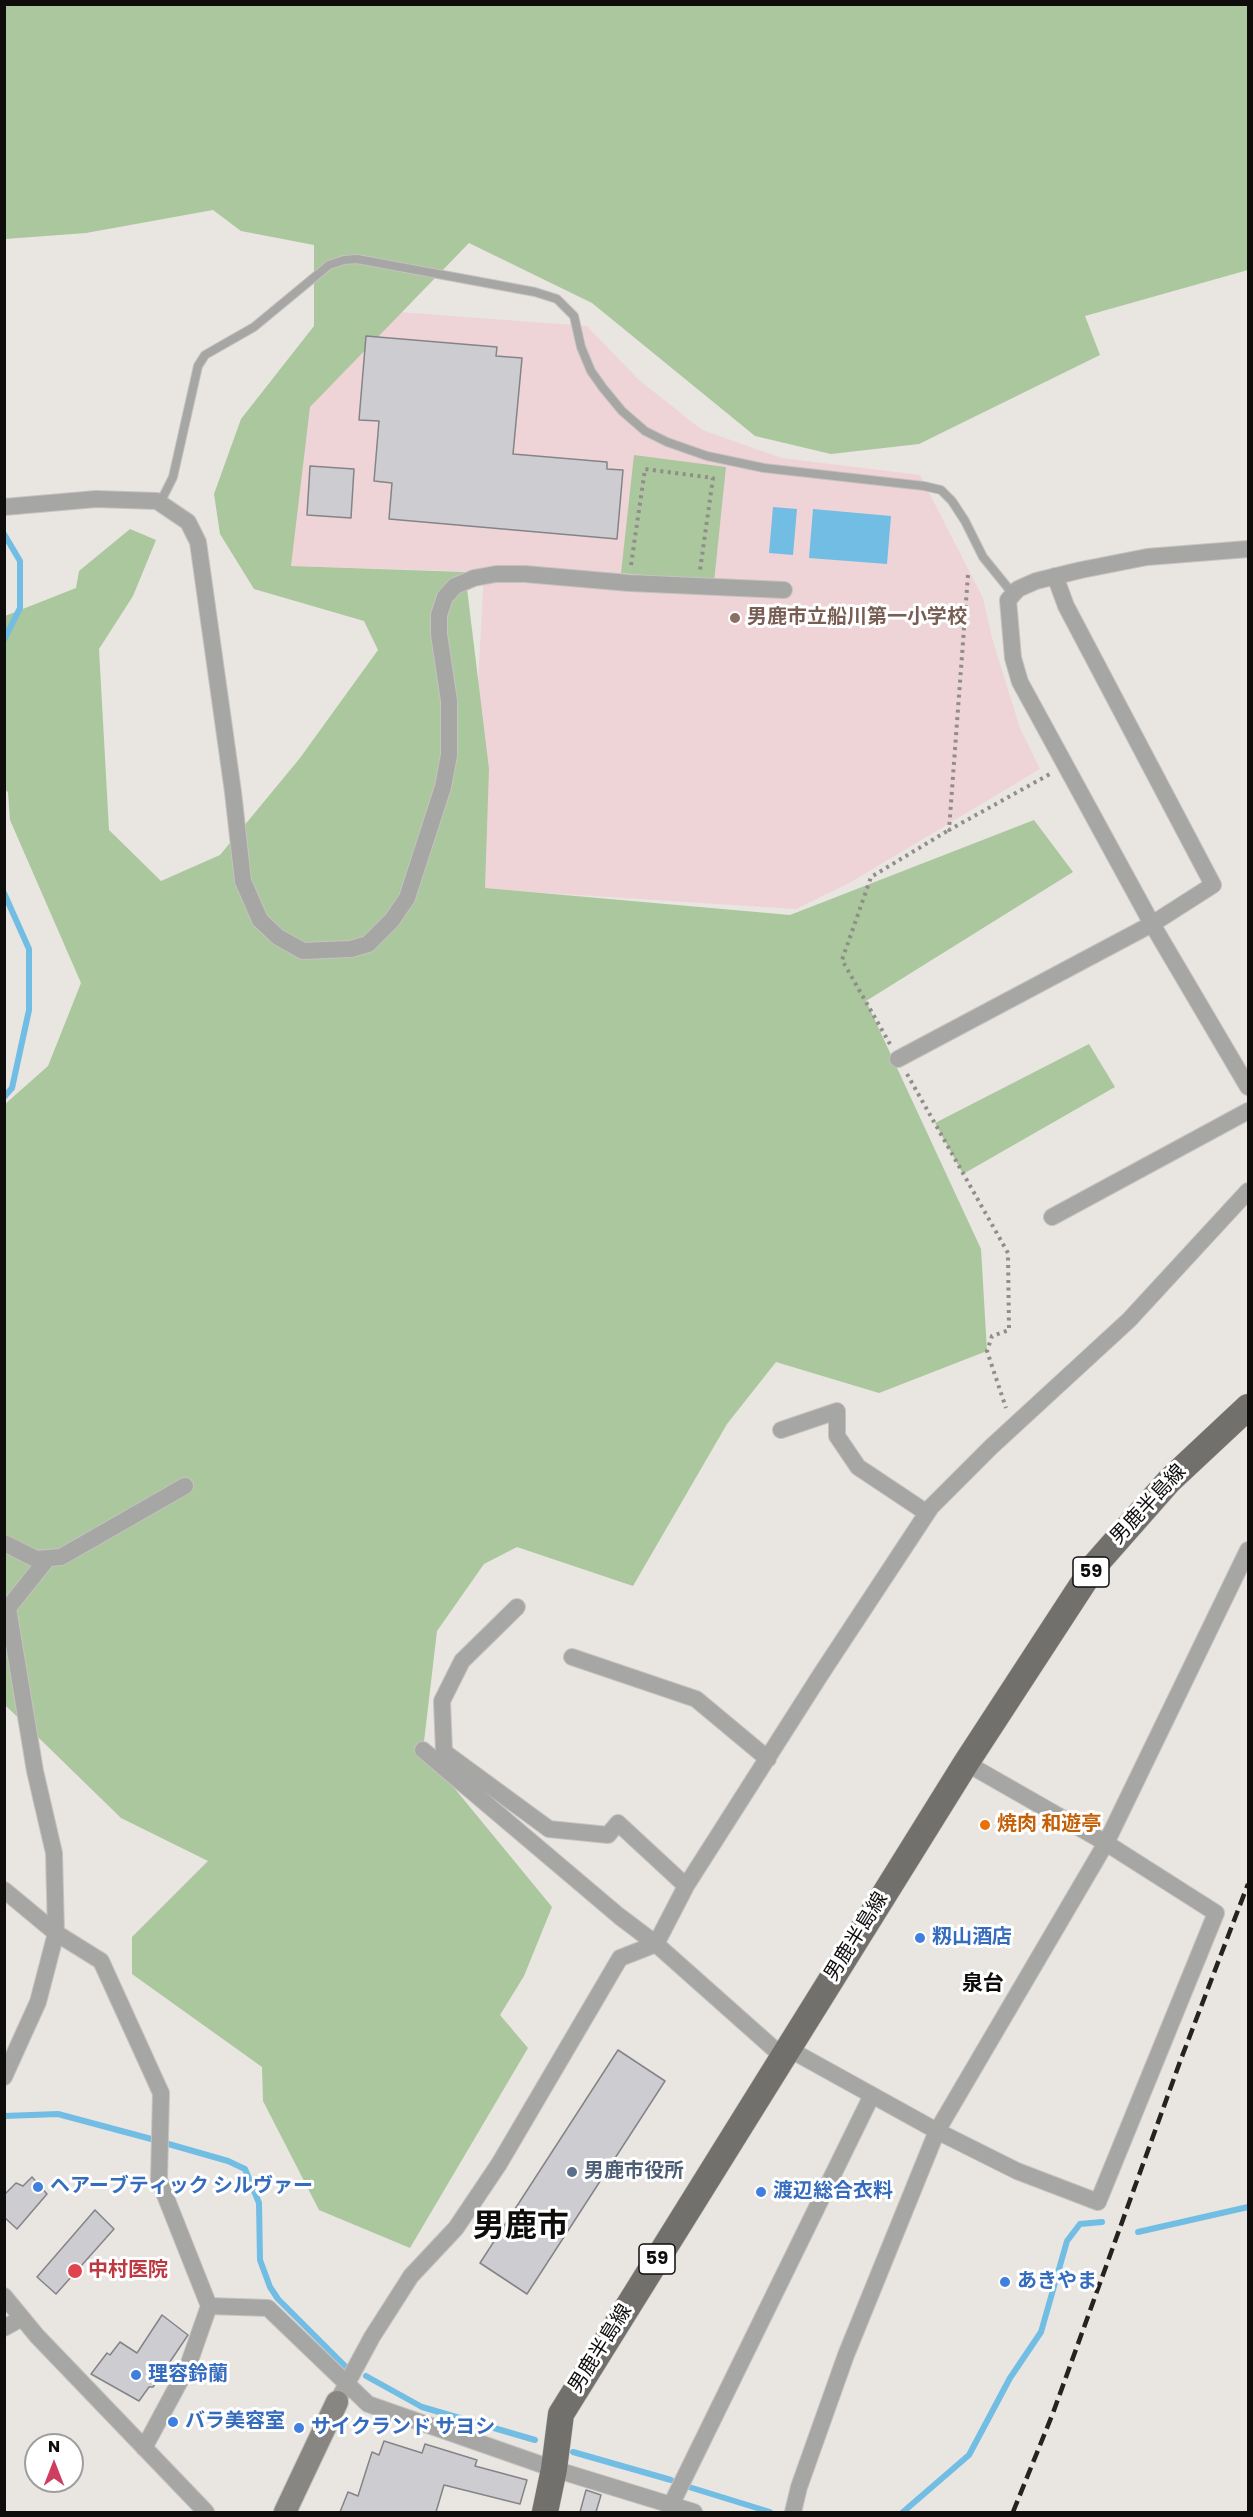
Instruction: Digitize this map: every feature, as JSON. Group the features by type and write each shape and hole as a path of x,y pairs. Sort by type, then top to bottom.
{"main road":[{"name":"男鹿半島線","path":"545,2512 554,2469 561,2414 966,1763 1095,1565 1169,1481 1248,1407"}],"street":[{"path":"4,507 96,499 157,501 188,522 198,542 243,881 260,920 278,938 303,951 351,949 368,944 392,920 407,898 443,787 449,755 449,700 439,634 440,615 445,597 455,586 496,574 525,574 629,583 784,590"},
{"path":"1248,549 1146,557 1055,576 1018,589 1008,600 1012,658 1020,682 1152,924 1248,1087"},
{"path":"898,1059 1152,924 1213,885 1066,606 1055,576"},
{"path":"1052,1217 1248,1111"},
{"path":"285,2512 342,2393 372,2337 411,2276 456,2228 499,2164 620,1958 656,1944 687,1886 927,1513 1012,1427 1129,1320 1248,1191"},
{"path":"781,1430 837,1411 837,1436 858,1467 927,1513"},
{"path":"4,1543 36,1559 61,1557 185,1486"},
{"path":"793,2512 799,2487 846,2355 937,2132 1106,1844 1248,1551"},
{"path":"4,2077 38,2002 56,1932 54,1853 35,1772 8,1608 48,1558"},
{"path":"517,1607 462,1661 442,1701 444,1752 549,1828 608,1835 618,1823 687,1886"},
{"path":"572,1657 696,1699 768,1759"},
{"path":"423,1750 619,1916 785,2052 872,2095 937,2132 1017,2171 1098,2202 1216,1913 1106,1844 966,1763"},
{"path":"4,1890 56,1932 101,1961 161,2093 159,2180 209,2306 188,2366 144,2448"},
{"path":"671,2505 872,2095"},
{"path":"4,2296 22,2318 206,2512"},
{"path":"209,2306 268,2308 342,2393 554,2469 694,2512"},
{"path":"4,2328 22,2318"}],"lane":[{"path":"160,503 173,477 198,366 205,355 254,327 329,266 357,258 535,292 557,299 574,316 581,346 591,371 603,388 622,411 645,431 667,442 707,456 764,468 924,486 941,490 952,501 965,521 983,557 1013,594"}],"path":[{"path":"629,583 645,469 713,478 698,587"},
{"path":"949,830 968,575"},
{"path":"1012,1427 987,1351 992,1336 1009,1330 1008,1253 842,960 871,877 949,830 1064,766"}],"shaded area":[{"name":"男鹿市立船川第一小学校","path":"371,310 587,326 639,380 702,430 782,458 920,475 983,598 992,638 1020,728 1040,769 851,882 796,909 467,888 484,572 291,566 299,393"}],"green space":[{"path":"5,5 1248,5 1248,270 1085,316 1100,355 919,444 831,454 755,436 592,303 469,243 310,407 291,566 465,572 489,769 485,888 790,915 1034,820 1073,872 866,1001 981,1249 987,1351 879,1393 776,1362 727,1424 633,1586 517,1547 484,1564 437,1631 423,1750 552,1907 524,1976 500,2015 528,2048 410,2248 319,2210 263,2101 262,2067 132,1974 132,1937 208,1861 121,1818 5,1705 4,1105 48,1066 81,983 10,820 8,792 4,789 5,616 76,588 79,571 130,529 156,540 133,596 99,649 109,830 161,881 220,855 300,758 378,650 364,621 254,589 220,534 214,494 241,419 314,326 314,245 241,231 213,210 86,233 5,239"},
{"path":"634,455 726,467 714,582 621,573"},
{"path":"1089,1044 1115,1087 963,1174 935,1123"}],"water":[{"path":"773,507 797,509 793,555 769,553"},
{"path":"813,509 891,516 887,564 809,558"}],"building":[{"path":"366,336 497,347 496,356 522,358 513,454 607,462 607,469 623,470 617,539 389,519 392,483 374,481 379,421 359,420"},
{"path":"310,466 354,469 351,518 307,515"},
{"name":"男鹿市役所","path":"618,2050 665,2081 527,2294 480,2263"},
{"path":"32,2177 47,2194 17,2229 4,2217 4,2195 16,2183 23,2186"},
{"path":"95,2210 114,2229 56,2294 37,2277"},
{"path":"162,2315 188,2335 153,2387 149,2387 139,2401 91,2374 107,2353 110,2355 120,2342 137,2353"},
{"path":"384,2441 422,2453 425,2444 477,2460 475,2466 527,2480 520,2504 444,2485 436,2512 340,2512 348,2492 358,2496 372,2452 379,2455"},
{"path":"586,2490 601,2495 596,2512 580,2512"}],"waterway":[{"path":"4,534 20,561 20,608 4,640"},
{"path":"4,893 29,949 29,1010 12,1088 4,1097"},
{"path":"4,2116 58,2114 155,2140"},
{"path":"165,2143 228,2161 245,2169 259,2203 260,2260 270,2287 278,2299 346,2367"},
{"path":"1138,2232 1248,2207"},
{"path":"903,2512 969,2455 1010,2378 1041,2332 1067,2241 1080,2224 1102,2222"},
{"path":"366,2376 422,2407 535,2440"},
{"path":"573,2452 671,2480"},
{"path":"689,2487 770,2512"}],"railway":[{"path":"1013,2512 1053,2413 1181,2059 1248,1884"}],"place":[{"name":"男鹿市立船川第一小学校","path":"735,618"},
{"name":"焼肉 和遊亭","path":"985,1825"},
{"name":"籾山酒店","path":"920,1938"},
{"name":"男鹿市役所","path":"572,2172"},
{"name":"ヘアーブティック シルヴァー","path":"38,2187"},
{"name":"渡辺総合衣料","path":"761,2192"},
{"name":"中村医院","path":"75,2271"},
{"name":"あきやま","path":"1005,2282"},
{"name":"理容鈴蘭","path":"136,2375"},
{"name":"バラ美容室","path":"173,2422"},
{"name":"サイクランド サヨシ","path":"299,2428"}],"district":[{"name":"泉台","path":"983,1985"},
{"name":"男鹿市","path":"521,2228"}]}
